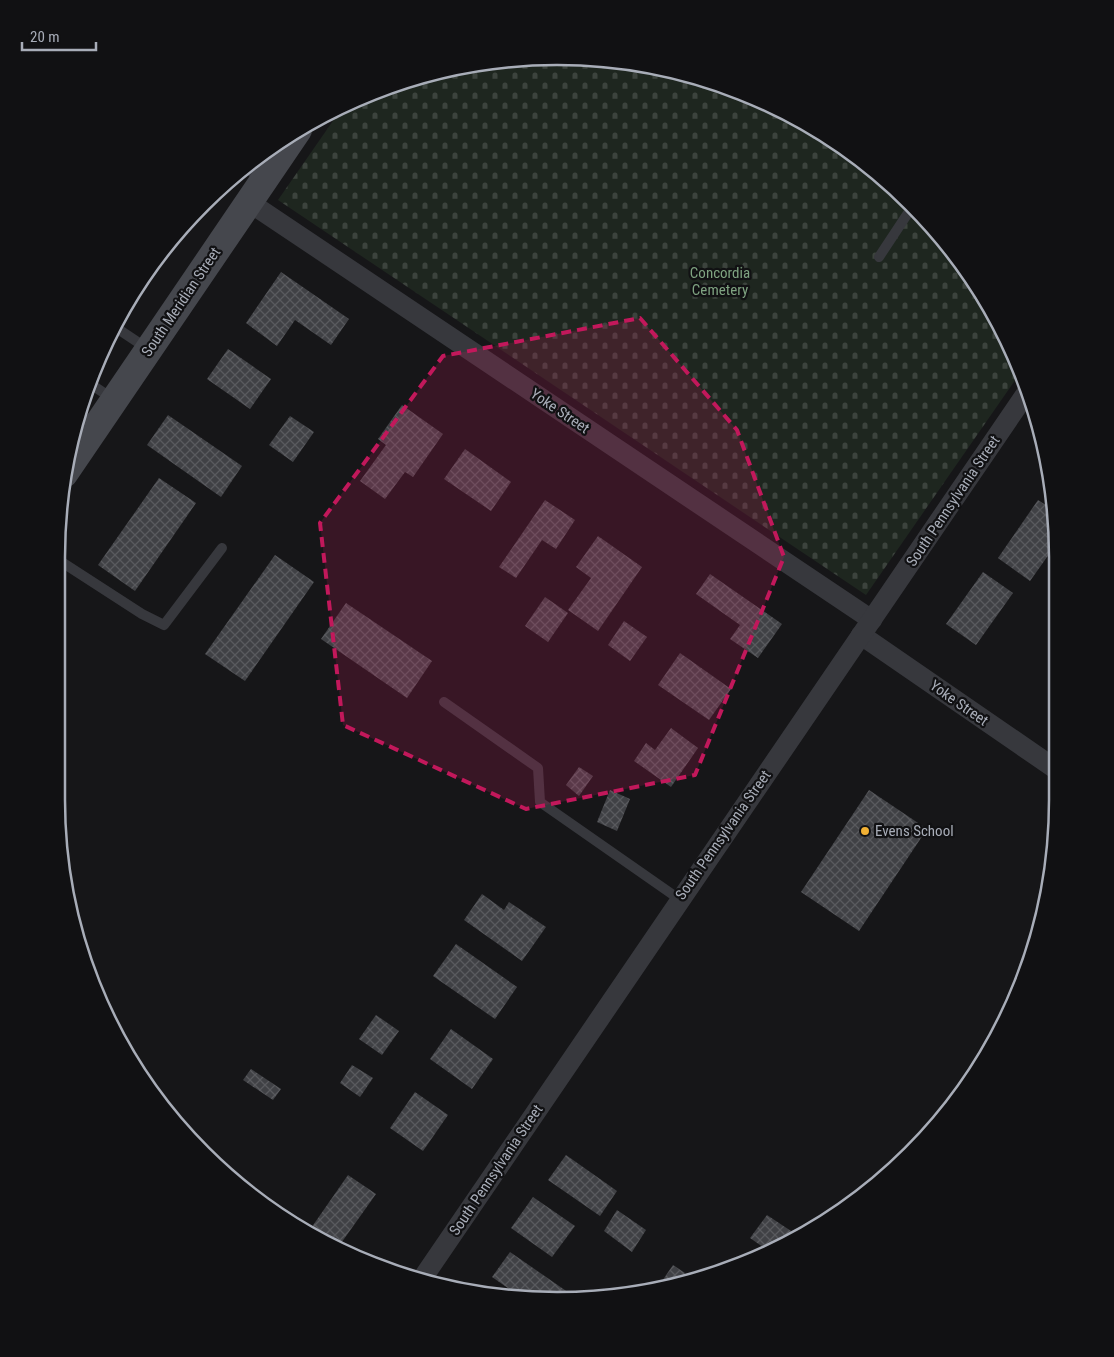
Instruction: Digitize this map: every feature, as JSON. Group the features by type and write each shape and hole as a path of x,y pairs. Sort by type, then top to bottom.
{"main road":[{"name":"South Meridian Street","path":"75,459 249,202 255,174 273,156"}],"street":[{"name":"Yoke Street","path":"249,202 866,628 1049,764"},
{"name":"South Pennsylvania Street","path":"426,1274 679,899 1023,398"}],"lane":[{"path":"879,257 908,213"},
{"path":"120,331 148,350"},
{"path":"95,387 115,400"},
{"path":"65,564 142,614 164,625 222,548"},
{"path":"444,702 538,768 540,802 679,899"}],"highlighted area":[{"path":"640,318 737,430 784,557 695,775 526,809 343,725 320,523 443,356"}],"green space":[{"name":"Concordia Cemetery","path":"525,66 589,66 653,74 715,91 775,116 830,148 881,187 927,233 966,284 998,339 1016,379 866,595 278,200 335,118 369,102 399,91 461,74"}],"building":[{"path":"281,272 349,319 331,345 295,320 277,346 246,323"},
{"path":"228,349 271,379 250,409 207,379"},
{"path":"402,405 443,434 413,477 405,472 385,499 360,481 386,445 378,439"},
{"path":"168,415 242,466 221,497 147,445"},
{"path":"290,416 314,432 293,462 269,445"},
{"path":"465,449 511,482 491,511 444,479"},
{"path":"159,478 196,503 135,591 98,565"},
{"path":"545,500 575,520 556,549 542,540 516,578 499,567"},
{"path":"1038,500 1046,505 1049,554 1030,581 998,558"},
{"path":"598,536 642,567 598,631 568,610 591,578 576,567"},
{"path":"275,555 314,582 245,681 205,654"},
{"path":"983,572 1013,593 976,645 946,624"},
{"path":"710,574 782,624 758,658 730,639 740,625 696,594"},
{"path":"545,597 568,613 548,642 525,626"},
{"path":"346,603 432,661 407,698 321,639"},
{"path":"624,621 647,637 630,661 608,645"},
{"path":"680,653 731,689 709,720 658,685"},
{"path":"671,728 698,748 671,787 634,761 646,743 655,750"},
{"path":"579,767 593,776 579,796 566,785"},
{"path":"610,790 630,799 617,831 597,822"},
{"path":"869,790 927,829 859,931 801,892"},
{"path":"482,894 504,910 509,902 546,927 522,961 464,920"},
{"path":"456,944 517,987 495,1019 433,976"},
{"path":"376,1015 399,1031 382,1055 359,1039"},
{"path":"451,1029 493,1059 472,1089 430,1059"},
{"path":"352,1065 373,1078 360,1097 340,1083"},
{"path":"251,1069 281,1089 273,1100 243,1080"},
{"path":"415,1092 448,1115 423,1151 390,1128"},
{"path":"566,1155 617,1191 600,1216 548,1180"},
{"path":"348,1175 376,1194 342,1242 312,1227"},
{"path":"533,1197 575,1226 552,1257 511,1228"},
{"path":"617,1210 646,1230 632,1252 604,1231"},
{"path":"767,1215 791,1231 763,1247 750,1238"},
{"path":"510,1252 567,1292 510,1290 492,1277"},
{"path":"673,1265 685,1273 684,1275 662,1281"}],"place":[{"name":"Evens School","path":"865,831"}]}
